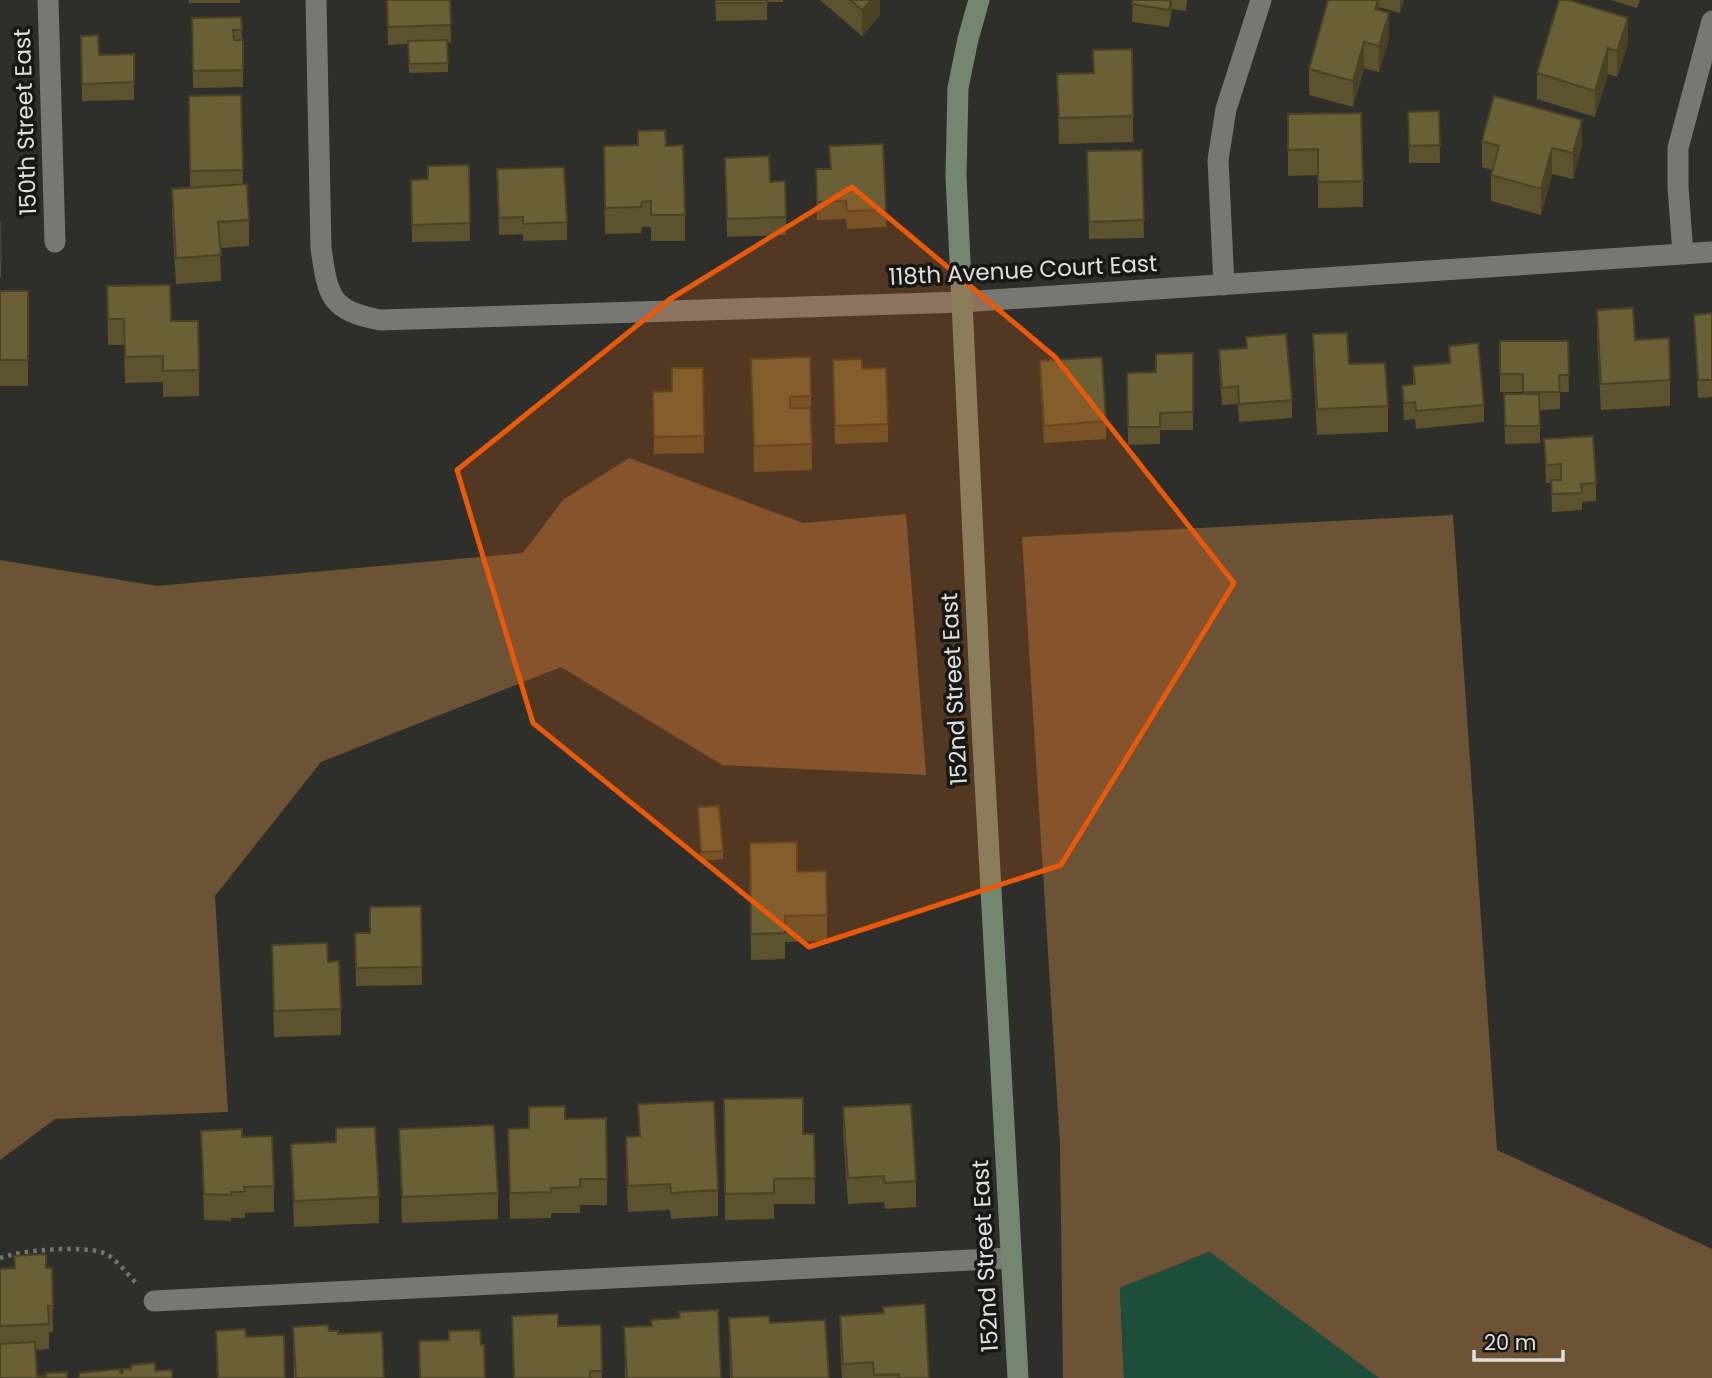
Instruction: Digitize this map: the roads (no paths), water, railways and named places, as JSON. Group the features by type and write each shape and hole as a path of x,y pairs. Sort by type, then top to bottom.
{"main road":[{"name":"152nd Street East","path":"979,0 958,88 956,176 1017,1378"}],"street":[{"name":"150th Street East","path":"48,0 55,242"},
{"name":"118th Avenue Court East","path":"316,0 321,248 325,276 338,306 358,316 380,320 962,302 1712,252"},
{"path":"1224,285 1218,160 1226,108 1261,0"},
{"path":"1683,254 1678,148 1712,21"},
{"path":"154,1301 1011,1258"}]}
